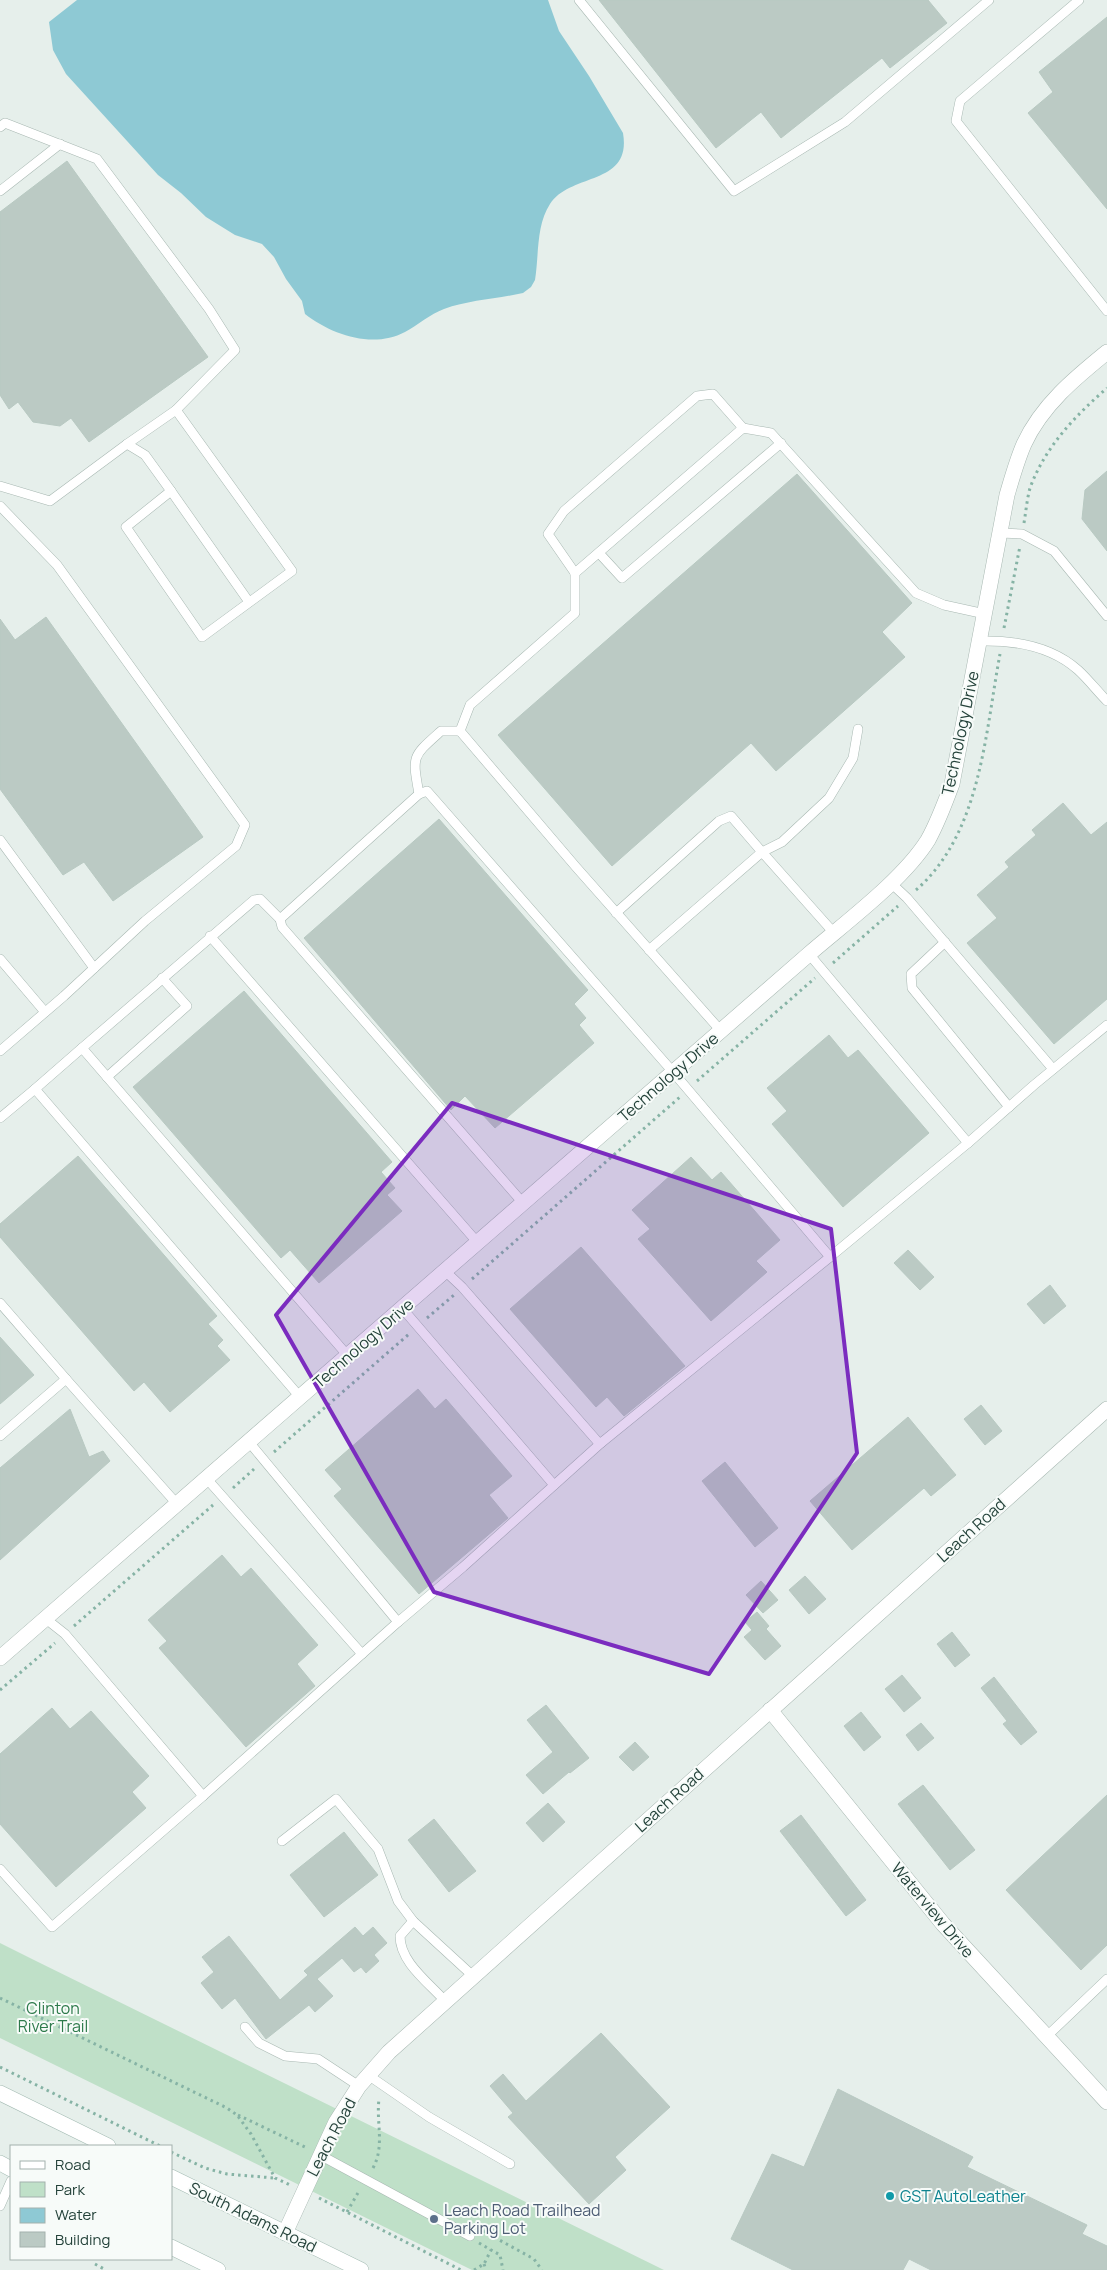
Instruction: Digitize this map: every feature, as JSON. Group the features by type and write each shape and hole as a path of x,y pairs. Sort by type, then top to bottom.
{"street":[{"name":"Technology Drive","path":"0,1658 834,933 911,863 927,841 944,808 952,784 1007,495 1025,442 1057,396 1107,352"},
{"name":"Leach Road","path":"285,2233 336,2122 363,2081 389,2052 1107,1409"},
{"name":"Waterview Drive","path":"770,1710 942,1924 1107,2102"},
{"path":"0,2093 106,2145"},
{"name":"South Adams Road","path":"172,2177 361,2270"},
{"path":"172,2247 218,2270"}],"lane":[{"path":"579,0 734,191 845,122 989,0"},
{"path":"1079,0 960,101 956,121 1107,310"},
{"path":"0,127 5,123 97,159 209,308 236,350 176,410 50,501 0,486"},
{"path":"0,191 60,144"},
{"path":"460,731 470,705 575,613 575,573 548,534 564,511 696,396 713,394 743,428 771,433 916,593 944,605 985,614"},
{"path":"171,491 126,527 202,636 292,571 176,410"},
{"path":"575,573 743,428"},
{"path":"599,553 622,578 781,443"},
{"path":"127,444 144,455 249,602"},
{"path":"0,506 57,565 245,825 236,846 145,921 0,1051"},
{"path":"1000,533 1022,534 1054,551 1107,616"},
{"path":"979,641 1002,640 1026,644 1052,653 1077,669 1107,701"},
{"path":"649,950 762,852 782,842 829,798 853,758 858,729"},
{"path":"419,794 414,765 420,751 441,731 460,731 616,913 721,1031"},
{"path":"280,919 419,794 427,791 673,1072 830,1257"},
{"path":"616,913 719,820 731,816 834,933"},
{"path":"0,840 94,968"},
{"path":"891,883 907,898 1053,1070"},
{"path":"0,1118 210,936 254,900 260,900 280,919 282,927 523,1203"},
{"path":"210,936 478,1243"},
{"path":"945,942 911,974 912,988 1009,1107"},
{"path":"809,954 968,1143"},
{"path":"0,959 45,1012"},
{"path":"107,1077 187,1006 162,978"},
{"path":"0,1869 52,1927 463,1567 601,1442 830,1257 1107,1025"},
{"path":"82,1048 348,1356"},
{"path":"34,1089 300,1397"},
{"path":"445,1271 462,1287 598,1442 601,1442"},
{"path":"0,1303 177,1504"},
{"path":"402,1308 554,1485"},
{"path":"0,1436 66,1379"},
{"path":"249,1442 398,1622"},
{"path":"207,1478 362,1654"},
{"path":"46,1619 65,1634 203,1796"},
{"path":"282,1841 336,1799 378,1849 398,1901 413,1921 472,1976"},
{"path":"413,1921 400,1936 400,1947 411,1965 445,2001"},
{"path":"1046,2037 1107,1980"},
{"path":"245,2027 258,2043 285,2056 318,2059 363,2081 385,2087 429,2117 510,2164"},
{"path":"320,2155 470,2236"},
{"path":"0,2206 10,2182"}],"path":[{"path":"0,1998 320,2155"},
{"path":"0,2067 158,2145"},
{"path":"348,2212 378,2158 380,2146 379,2098 385,2087"},
{"path":"237,2115 251,2134 275,2178"},
{"path":"172,2152 205,2168 227,2174 275,2178 288,2184"},
{"path":"320,2198 460,2270"},
{"path":"504,2270 500,2256 470,2236 480,2230 534,2259 542,2270"},
{"path":"474,2270 484,2264 493,2250"},
{"path":"95,2264 106,2270"},
{"path":"484,2264 486,2270"}],"highlighted area":[{"path":"452,1103 831,1229 857,1453 709,1674 434,1592 276,1315"}],"green space":[{"name":"Clinton River Trail","path":"0,1943 664,2270 472,2270 0,2038"}],"water":[{"path":"77,0 548,0 559,31 623,133 623,150 618,162 609,170 572,187 560,194 550,204 542,221 540,231 535,280 531,287 523,293 444,309 393,337 366,339 353,337 328,328 305,314 302,301 286,279 274,257 262,244 235,235 206,217 181,193 158,175 66,74 53,50 49,22"}],"building":[{"path":"599,0 928,0 947,23 890,68 882,58 781,138 761,112 716,148"},
{"path":"1107,17 1107,209 1028,113 1053,92 1039,72"},
{"path":"67,161 208,357 89,442 71,418 60,426 33,422 18,402 9,409 0,395 0,212"},
{"path":"1107,471 1107,551 1082,519 1085,490"},
{"path":"797,474 912,603 882,632 905,657 776,771 751,743 612,866 498,735"},
{"path":"46,617 203,837 113,901 84,862 63,875 0,789 0,619 15,640"},
{"path":"1063,803 1091,835 1107,822 1107,999 1054,1044 967,943 997,918 977,895 1009,867 1005,862 1036,835 1032,830"},
{"path":"439,819 588,990 574,1004 586,1018 579,1025 594,1043 495,1128 465,1096 451,1110 304,938"},
{"path":"244,991 392,1162 381,1172 395,1188 387,1195 402,1211 319,1283 290,1250 281,1258 133,1087"},
{"path":"829,1035 848,1058 858,1050 929,1133 843,1207 772,1124 787,1111 767,1088"},
{"path":"78,1156 217,1316 208,1324 223,1340 217,1346 230,1360 170,1412 144,1382 134,1391 0,1237 0,1224"},
{"path":"691,1157 712,1180 721,1172 780,1240 756,1261 767,1272 711,1321 638,1239 650,1229 632,1210"},
{"path":"581,1247 685,1366 624,1416 607,1397 596,1407 510,1309"},
{"path":"908,1250 934,1277 920,1290 894,1263"},
{"path":"1050,1285 1066,1306 1044,1324 1027,1304"},
{"path":"0,1337 34,1375 0,1404"},
{"path":"418,1389 435,1409 446,1399 512,1476 489,1495 508,1518 419,1594 334,1496 342,1489 325,1470"},
{"path":"981,1405 1002,1431 985,1445 964,1419"},
{"path":"70,1409 89,1457 103,1451 110,1461 0,1560 0,1468"},
{"path":"908,1417 956,1475 931,1496 924,1488 852,1550 810,1501"},
{"path":"725,1462 778,1528 755,1547 702,1481"},
{"path":"222,1555 241,1577 251,1568 318,1645 297,1664 315,1686 246,1747 159,1648 167,1641 148,1620"},
{"path":"805,1576 826,1599 809,1614 789,1590"},
{"path":"761,1581 778,1600 763,1613 746,1595"},
{"path":"757,1612 769,1626 766,1629 781,1646 765,1660 744,1637 752,1630 745,1622"},
{"path":"952,1632 970,1655 955,1667 937,1644"},
{"path":"902,1675 921,1698 904,1712 885,1689"},
{"path":"994,1677 1037,1732 1021,1745 1003,1724 1007,1721 981,1688"},
{"path":"546,1705 589,1758 543,1794 526,1775 553,1752 527,1720"},
{"path":"52,1708 70,1729 91,1711 149,1776 132,1792 146,1808 56,1887 0,1824 0,1754"},
{"path":"861,1712 881,1737 864,1751 844,1726"},
{"path":"921,1723 934,1738 918,1751 906,1735"},
{"path":"635,1742 649,1757 633,1771 619,1757"},
{"path":"923,1785 975,1850 950,1870 898,1804"},
{"path":"1107,1795 1107,1945 1081,1970 1006,1890"},
{"path":"548,1803 565,1822 543,1842 526,1823"},
{"path":"801,1815 866,1900 846,1916 780,1831"},
{"path":"434,1819 476,1871 449,1892 408,1840"},
{"path":"344,1832 378,1875 324,1917 290,1875"},
{"path":"355,1927 363,1936 373,1927 387,1943 374,1955 379,1961 366,1973 361,1967 354,1972 342,1958 317,1979 333,1996 315,2012 309,2005 266,2039 235,1998 222,2009 201,1983 214,1972 202,1957 229,1936 280,2000 308,1975 304,1971"},
{"path":"601,2033 670,2107 615,2157 626,2170 589,2204 508,2117 513,2113 490,2086 503,2074 526,2101"},
{"name":"GST AutoLeather","path":"838,2089 973,2157 967,2167 1087,2225 1082,2234 1107,2246 1107,2270 931,2270 909,2259 903,2270 793,2270 731,2239 772,2154 804,2167"}],"place":[{"name":"GST AutoLeather","path":"890,2196"},
{"name":"Leach Road Trailhead Parking Lot","path":"434,2219"}]}
